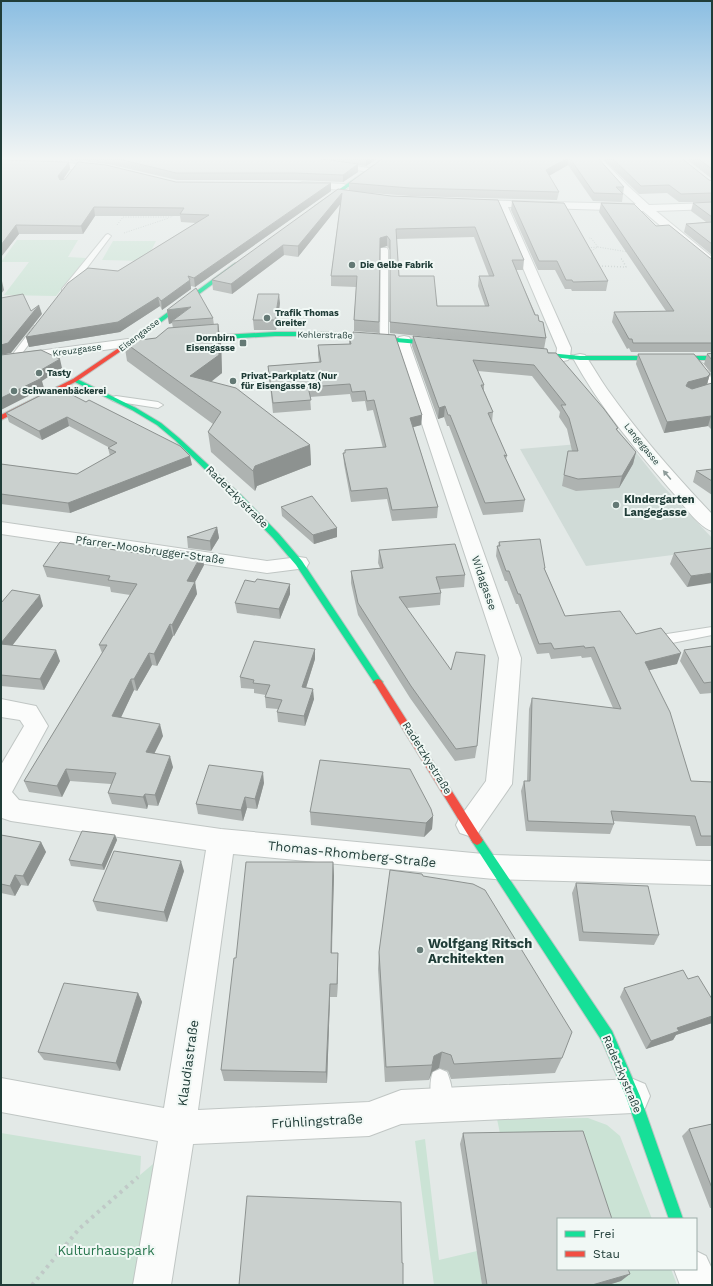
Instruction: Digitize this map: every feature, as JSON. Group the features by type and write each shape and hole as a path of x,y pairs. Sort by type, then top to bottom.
{"street":[{"path":"507,217 564,348 563,357"},
{"path":"657,217 712,263"},
{"name":"Eisengasse","path":"1,418 75,380 111,356 242,260"},
{"name":"Kehlerstraße","path":"180,339 232,336 325,334 452,345"},
{"name":"Widagasse","path":"404,340 403,345 510,658 499,784 469,825"},
{"path":"128,343 148,342"},
{"name":"Kreuzgasse","path":"8,359 128,343"},
{"path":"519,352 580,358 712,358"},
{"name":"Langegasse","path":"580,358 592,380 614,411 694,506 712,525"},
{"name":"Radetzkystraße","path":"75,380 116,399 154,421 175,437 218,477 284,545 299,563 400,715 494,867 607,1036 633,1096 676,1218"},
{"name":"Pfarrer-Moosbrugger-Straße","path":"1,528 267,567 299,563"},
{"path":"1,708 28,712 36,726 1,788"},
{"name":"Thomas-Rhomberg-Straße","path":"1,797 11,810 221,841 494,867 712,873"},
{"name":"Klaudiastraße","path":"152,1285 178,1128 221,841"},
{"name":"Frühlingstraße","path":"1,1095 178,1128 369,1119 442,1092 633,1096"},
{"path":"693,1270 699,1285"}],"lane":[{"path":"62,296 106,238"},
{"path":"384,250 384,338"},
{"path":"8,359 43,320"},
{"path":"693,358 711,386"},
{"path":"116,399 158,404"},
{"path":"667,639 712,631"}],"path":[{"path":"106,238 171,217"},
{"path":"589,238 591,238 598,247"},
{"path":"594,257 591,251 598,247"},
{"path":"582,248 598,247 635,252"},
{"path":"597,263 599,267 626,267 622,259 620,259"},
{"path":"32,1285 80,1228 140,1175"}],"shaded area":[{"name":"Kindergarten Langegasse","path":"626,440 662,485 712,538 712,550 586,566 520,449"}],"green space":[{"path":"17,240 78,240 68,257 86,258 56,296 4,295 29,262 1,262"},
{"path":"113,241 156,241 146,261 102,260"},
{"path":"588,1118 607,1125 620,1136 652,1218 600,1218 502,1143 497,1119"},
{"name":"Kulturhauspark","path":"1,1133 141,1156 140,1175 159,1159 134,1285 1,1285"},
{"path":"425,1139 439,1260 477,1251 482,1285 434,1285 415,1141"},
{"path":"617,1270 671,1270 677,1285 608,1285 621,1281"}],"building":[{"path":"1,217 87,217 81,226 16,225 1,245"},
{"path":"206,217 282,217 194,278 188,276 190,280 161,301 158,297 118,322 26,337 68,283 88,268 118,271"},
{"path":"299,217 322,217 298,246 283,245 231,284 212,280"},
{"path":"339,217 505,217 524,260 512,260 535,315 538,315 539,321 543,322 546,338 390,322 390,240 387,236 380,238 379,322 354,320 357,276 331,276","holes":["475,227 494,276 479,276 489,306 437,306 434,276 399,276 396,229"]},
{"path":"519,217 572,217 608,281 573,282 572,280 566,280 557,261 539,261"},
{"path":"610,217 647,217 656,226 669,225 712,259 712,343 633,343 632,339 629,339 614,312 674,311"},
{"path":"712,222 712,244 686,224"},
{"path":"196,288 213,318 172,321 191,307 167,310"},
{"path":"23,294 31,311 39,305 8,343 1,345 1,298"},
{"path":"258,294 279,294 275,320 253,320"},
{"path":"218,324 219,355 190,376 236,388 310,445 255,466 253,471 208,432 221,412 124,342 156,338 168,328"},
{"path":"353,332 395,335 422,415 410,418 438,507 392,510 387,488 351,491 343,453 345,453 345,450 386,447 374,400 367,401 365,391 352,392 350,384 308,387 311,400 273,403 268,366 321,362 318,345 351,344 349,337 353,337"},
{"path":"413,336 547,349 548,353 556,353 604,409 618,428 616,429 636,452 622,476 578,479 564,475 568,451 578,451 569,418 561,405 566,405 534,365 473,360 484,385 481,385 493,412 488,413 507,456 504,455 525,500 485,503 450,415 448,415 445,406 439,408"},
{"path":"41,350 60,359 34,374 42,378 1,398 1,355"},
{"path":"712,353 712,360 707,354"},
{"path":"638,354 694,354 710,374 707,377 688,382 686,386 692,389 712,383 712,417 667,422"},
{"path":"57,387 86,402 89,400 180,446 190,456 68,503 1,494 1,464 77,474 116,452 108,448 117,443 67,417 39,431 6,413"},
{"path":"712,469 712,481 696,471"},
{"path":"312,496 337,528 313,535 281,507"},
{"path":"217,527 210,541 187,537"},
{"path":"540,539 544,568 565,616 620,611 636,634 661,628 681,653 645,662 670,712 691,781 712,782 712,836 701,836 695,816 611,811 614,824 528,821 524,781 530,781 532,698 621,709 594,647 585,648 584,646 554,649 551,643 539,644 520,594 518,594 509,571 506,571 497,546 500,546 499,542"},
{"path":"60,542 171,558 175,550 202,554 187,581 195,582 172,625 170,624 154,654 149,653 134,679 131,679 112,716 160,724 146,752 170,756 155,795 145,794 143,797 108,793 116,773 66,769 57,786 24,781 107,645 99,645 137,584 108,580 110,576 43,566"},
{"path":"455,544 465,575 436,577 441,593 399,597 451,670 456,652 485,655 477,746 456,749 411,686 358,603 351,571 383,568 379,550"},
{"path":"712,548 712,573 691,576 674,553"},
{"path":"257,579 290,584 279,609 235,603 245,580 255,582"},
{"path":"12,590 40,595 1,643 1,603"},
{"path":"254,641 315,649 302,687 313,689 304,716 277,712 282,700 265,697 270,685 253,683 254,680 240,677"},
{"path":"1,644 56,650 40,679 1,675"},
{"path":"712,646 712,682 704,683 684,650"},
{"path":"320,760 410,769 431,809 433,816 426,823 310,812"},
{"path":"209,765 263,772 255,799 245,797 241,810 196,804"},
{"path":"82,831 115,835 102,865 69,860"},
{"path":"1,835 41,842 23,876 15,875 10,886 1,884"},
{"path":"114,851 181,861 164,912 93,901"},
{"path":"246,862 333,862 331,953 338,953 337,984 330,984 326,1072 221,1070 234,958 236,958"},
{"path":"390,870 422,874 423,876 473,884 485,890 572,1032 562,1058 454,1064 451,1055 442,1052 434,1056 432,1065 386,1067 379,952"},
{"path":"576,883 648,886 659,935 583,932"},
{"path":"683,970 688,979 698,976 712,999 712,1016 677,1028 679,1031 651,1041 624,988"},
{"path":"64,983 138,993 116,1063 38,1052"},
{"path":"712,1124 712,1188 689,1129"},
{"path":"583,1131 612,1218 557,1218 557,1270 628,1270 630,1274 592,1285 487,1285 463,1133"},
{"path":"247,1196 401,1202 403,1285 239,1285"}],"traffic: fast":[{"path":"132,341 237,264"},
{"path":"189,339 275,334 327,334 442,344"},
{"path":"528,353 580,358 712,358"},
{"path":"75,380 134,409 159,424 238,497 276,536 299,563 378,682"},
{"path":"477,840 607,1036 633,1096 676,1218"}],"traffic: jam":[{"path":"1,418 75,380 132,341"},
{"path":"378,682 477,840"}],"place":[{"name":"Die Gelbe Fabrik","path":"352,265"},
{"name":"Trafik Thomas Greiter","path":"267,318"},
{"name":"Dornbirn Eisengasse","path":"243,343"},
{"name":"Tasty","path":"39,373"},
{"name":"Privat-Parkplatz (Nur für Eisengasse 18)","path":"233,381"},
{"name":"Schwanenbäckerei","path":"14,391"},
{"name":"Kindergarten Langegasse","path":"616,505"},
{"name":"Wolfgang Ritsch Architekten","path":"420,950"}]}
